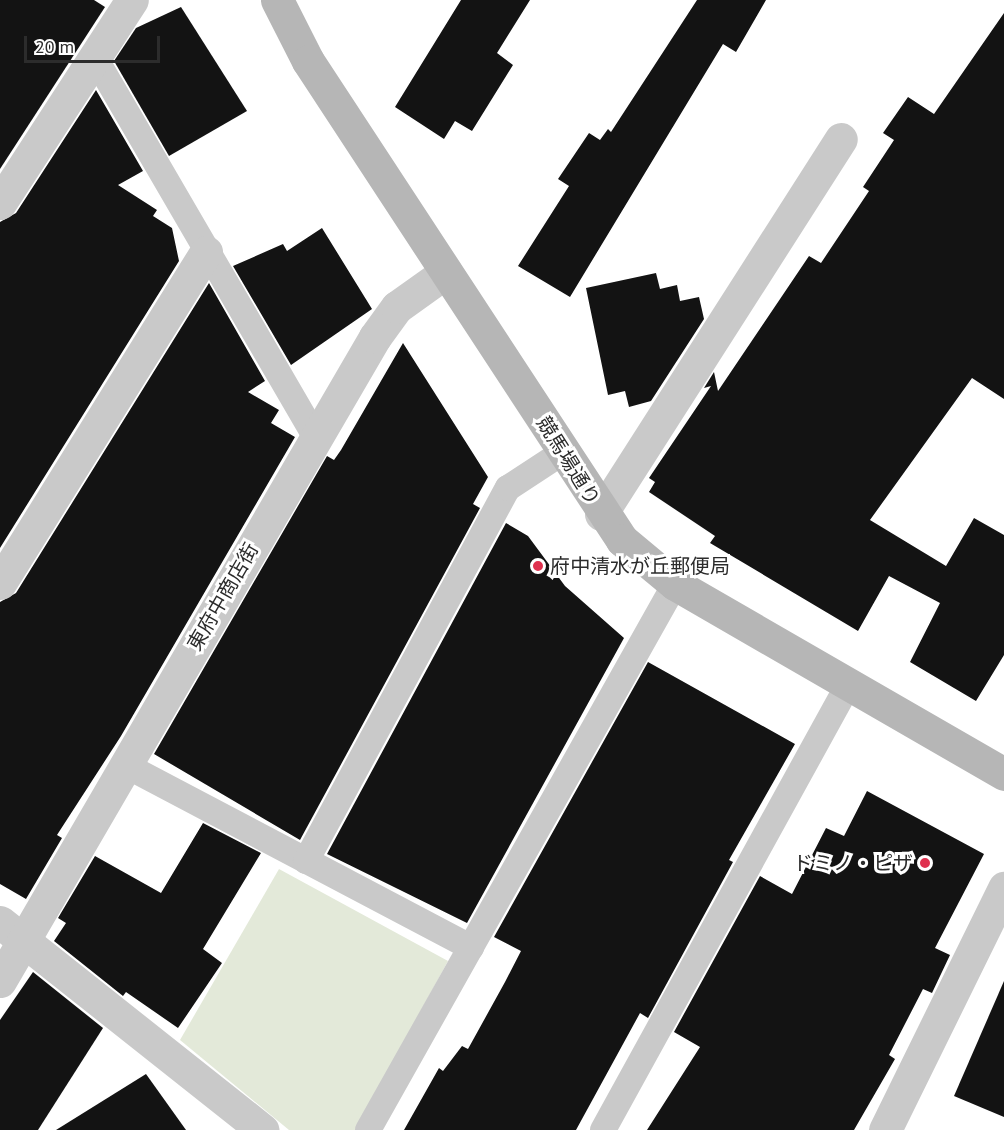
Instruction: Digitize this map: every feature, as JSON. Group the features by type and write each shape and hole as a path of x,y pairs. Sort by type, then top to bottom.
{"street":[{"path":"0,203 132,0"},
{"name":"競馬場通り","path":"277,0 308,61 601,514 638,555 675,584 847,687 1004,774"},
{"path":"601,514 841,139"},
{"path":"0,583 206,252"},
{"name":"東府中商店街","path":"0,981 26,942 315,436 398,307 446,272"},
{"path":"885,1130 1004,888"},
{"path":"0,922 262,1130"}],"lane":[{"path":"95,58 315,436"},
{"path":"306,861 508,488 563,452"},
{"path":"368,1130 675,584"},
{"path":"603,1130 847,687"},
{"path":"127,766 471,947"}],"green space":[{"path":"279,869 448,961 356,1130 289,1130 180,1040"}],"building":[{"path":"0,0 94,0 105,7 0,169"},
{"path":"461,0 530,0 497,53 513,65 472,131 455,121 444,139 395,107"},
{"path":"697,0 766,0 736,52 723,44 570,297 518,266 569,186 558,179 589,133 600,140 608,129 611,132"},
{"path":"181,7 247,111 169,156 114,61 136,28"},
{"path":"1004,13 1004,399 972,378 870,520 946,566 974,518 1004,535 1004,655 976,701 910,662 940,603 889,576 858,631 710,543 715,536 649,492 655,482 649,478 711,386 704,388 714,372 718,391 809,256 821,263 869,191 863,187 894,140 883,133 908,97 934,114"},
{"path":"96,90 143,171 118,185 157,210 153,216 172,228 179,261 0,548 0,222 16,213"},
{"path":"322,228 372,309 291,365 233,266 283,244 287,251"},
{"path":"656,273 660,289 677,285 680,301 699,297 704,319 651,401 629,407 625,391 608,395 586,288"},
{"path":"209,283 265,381 248,392 279,410 271,423 295,437 121,736 57,835 62,838 26,899 0,884 0,602 16,593"},
{"path":"403,343 488,477 473,504 480,508 300,840 154,754 327,456 334,460 341,450"},
{"path":"506,523 528,536 565,586 624,638 467,923 327,854"},
{"path":"648,662 795,744 729,860 733,862 648,1018 640,1013 576,1130 404,1130 439,1068 443,1071 462,1046 468,1049 505,982 521,951 494,937"},
{"path":"867,791 984,854 935,948 950,955 932,993 923,989 889,1055 895,1059 854,1130 647,1130 700,1047 674,1032 760,876 792,894 826,828 844,836"},
{"path":"203,823 261,853 203,949 222,963 178,1028 126,992 123,996 54,941 66,923 58,918 95,856 161,893"},
{"path":"33,972 103,1028 38,1130 0,1130 0,1020"},
{"path":"1004,981 1004,1117 954,1096"},
{"path":"146,1074 186,1130 56,1130"}],"place":[{"name":"府中清水が丘郵便局","path":"538,566"},
{"name":"ドミノ・ピザ","path":"925,863"}]}
